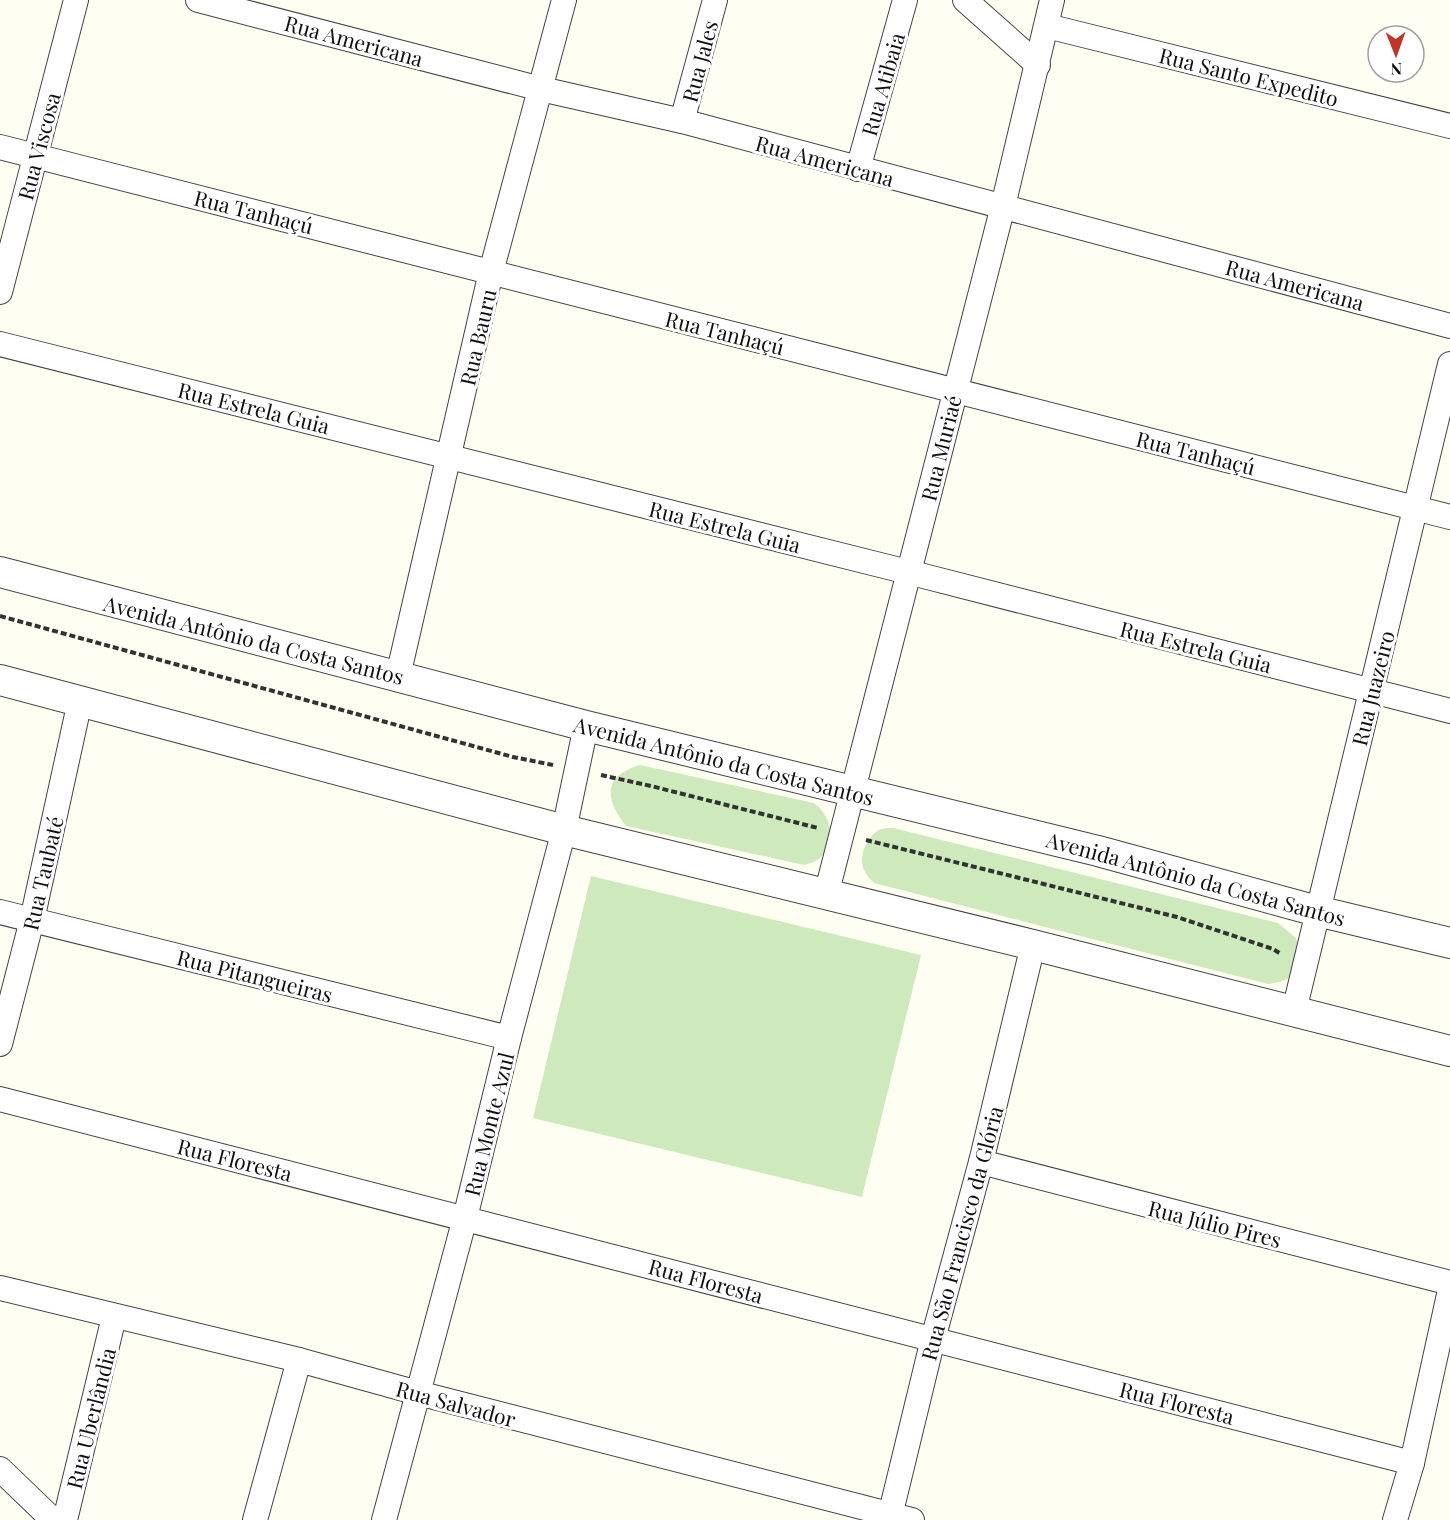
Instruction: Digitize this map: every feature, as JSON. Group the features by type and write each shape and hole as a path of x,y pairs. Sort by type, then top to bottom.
{"street":[{"name":"Rua Viscosa","path":"0,292 76,0"},
{"name":"Rua Americana","path":"198,0 541,89 682,121 1450,326"},
{"name":"Rua Bauru","path":"398,676 491,272 564,0"},
{"name":"Rua Jales","path":"682,121 715,0"},
{"name":"Rua Atibaia","path":"858,169 905,0"},
{"path":"965,0 1038,65"},
{"name":"Rua Muriaé","path":"826,895 1003,206 1052,0"},
{"name":"Rua Santo Expedito","path":"1047,26 1450,126"},
{"name":"Rua Tanhaçú","path":"0,147 1450,517"},
{"name":"Rua Estrela Guia","path":"0,344 450,456 1450,711"},
{"name":"Rua Juazeiro","path":"1294,1011 1450,364"},
{"name":"Avenida Antônio da Costa Santos","path":"0,572 586,726 1098,851 1317,911 1450,943"},
{"path":"0,680 564,830 1033,945 1450,1051"},
{"name":"Rua Taubaté","path":"0,1044 32,920 80,701"},
{"name":"Rua Monte Azul","path":"384,1520 465,1218 509,1038 564,830 586,726"},
{"name":"Rua Pitangueiras","path":"0,912 509,1038"},
{"name":"Rua São Francisco da Glória","path":"897,1518 933,1339 981,1162 1033,945"},
{"name":"Rua Floresta","path":"0,1099 1412,1463"},
{"name":"Rua Júlio Pires","path":"981,1162 1450,1283"},
{"name":"Rua Salvador","path":"0,1288 299,1360 897,1518"},
{"path":"1395,1520 1412,1463 1450,1290"},
{"name":"Rua Uberlândia","path":"65,1520 114,1317"},
{"path":"255,1520 299,1360"},
{"path":"0,1469 53,1520"}],"path":[{"path":"0,616 502,754 559,766"},
{"path":"593,774 824,829"},
{"path":"858,838 1178,917 1273,949 1283,955"}],"green space":[{"path":"640,765 814,803 829,823 828,847 817,860 804,865 626,826 614,806 611,789 619,775"},
{"path":"893,828 1278,923 1296,938 1301,951 1289,978 1268,984 874,883 863,867 864,849 874,833 882,829"},
{"path":"591,876 921,955 862,1197 533,1118"}]}
